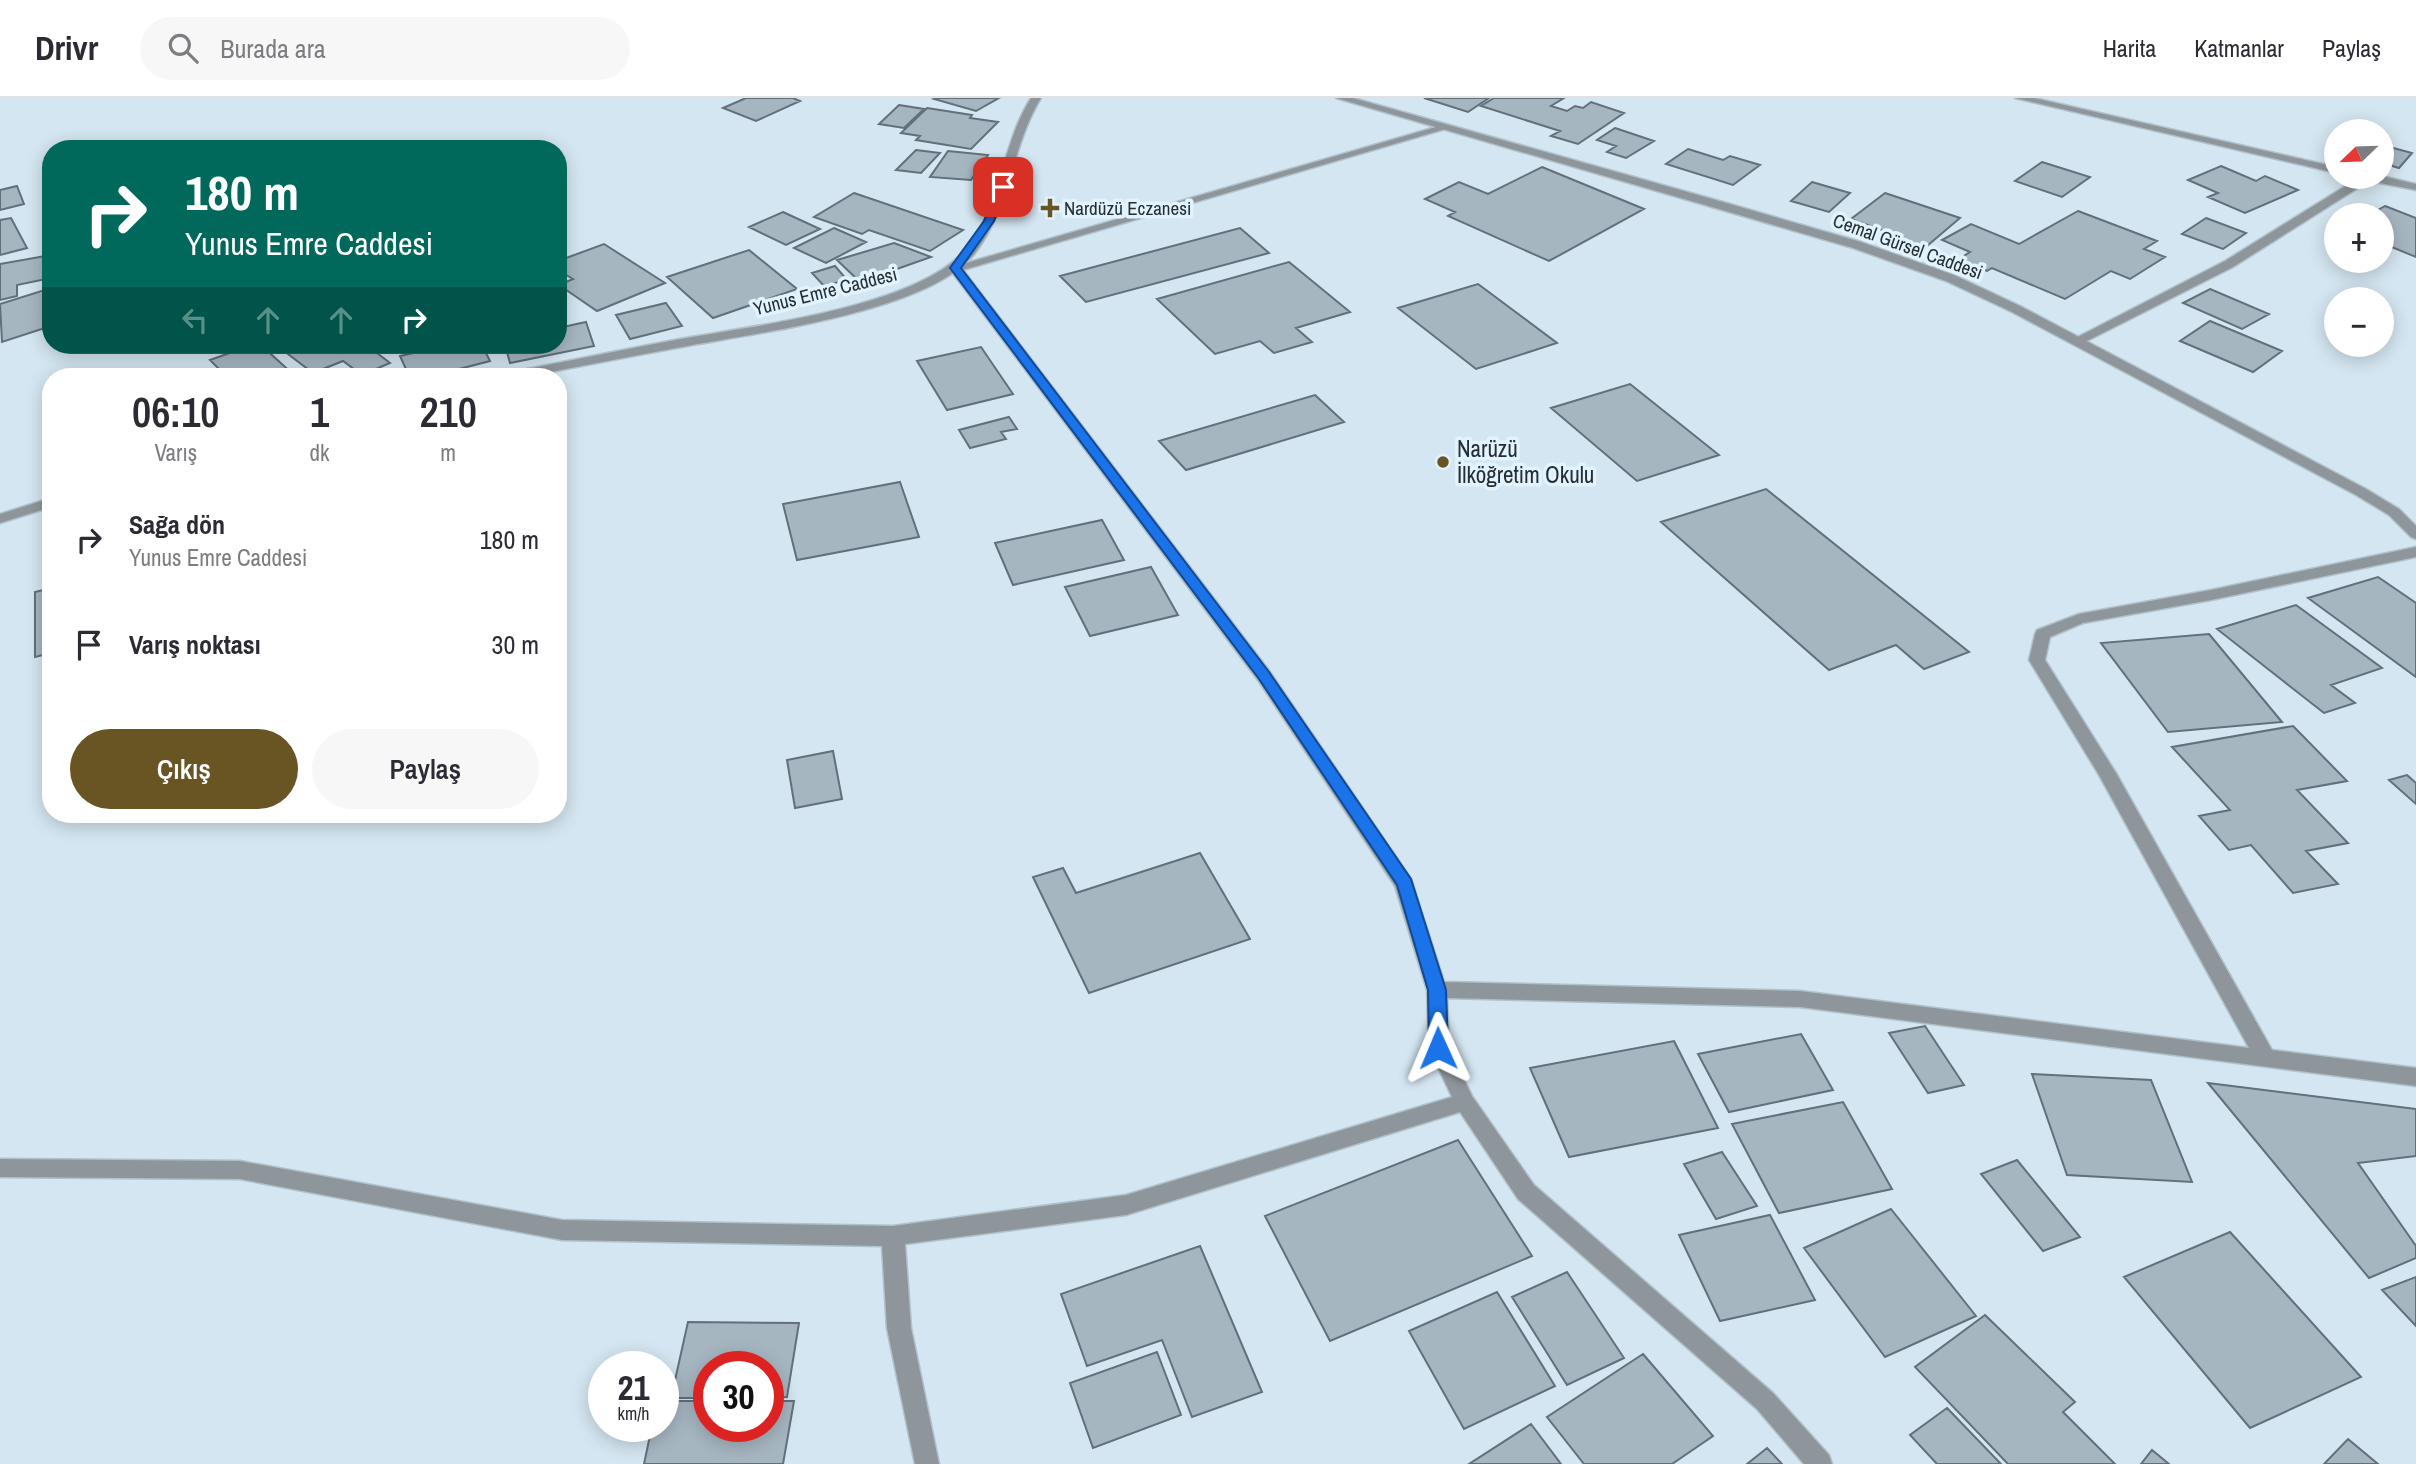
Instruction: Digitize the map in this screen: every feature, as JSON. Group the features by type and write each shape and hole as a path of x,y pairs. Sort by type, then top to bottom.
{"street":[{"name":"Yunus Emre Caddesi","path":"553,368 841,310 933,281 956,268 989,221 1003,187 1017,131 1036,98"},
{"name":"Cemal Gürsel Caddesi","path":"1341,98 1719,204 1894,257 1950,278 2076,341 2361,492 2394,512 2416,534"},
{"path":"2020,98 2324,167"},
{"path":"1447,127 956,268 1264,676 1405,884 1437,990 1438,1048 1465,1102 1526,1192 1765,1401 1820,1464"},
{"path":"2394,183 2416,187"},
{"path":"2076,341 2229,264 2348,189"},
{"path":"0,519 42,505"},
{"path":"2265,1057 2107,773 2037,660 2043,634 2079,619 2211,595 2416,552"},
{"path":"1437,990 1800,999 2416,1077"},
{"path":"0,1168 240,1170 562,1230 893,1236 1126,1205 1465,1102"},
{"path":"893,1236 899,1328 927,1464"}],"building":[{"path":"746,98 793,98 800,101 756,121 723,108"},
{"path":"999,98 976,111 934,99"},
{"path":"1424,98 1489,98 1468,112"},
{"path":"1494,98 1564,98 1551,106 1567,111 1575,106 1583,108 1591,102 1624,113 1578,144 1551,136 1560,131 1481,106"},
{"path":"899,105 924,109 904,128 879,124"},
{"path":"927,108 998,122 971,149 916,140 920,136 901,133"},
{"path":"1615,128 1654,141 1626,158 1607,152 1616,146 1597,140"},
{"path":"2394,148 2412,153 2399,168 2394,167"},
{"path":"1688,149 1723,160 1730,156 1760,165 1733,185 1666,164"},
{"path":"916,150 940,153 921,173 896,170"},
{"path":"948,151 988,155 971,180 930,177"},
{"path":"2042,162 2090,177 2062,197 2015,181"},
{"path":"2221,166 2256,181 2265,176 2298,190 2245,213 2208,197 2218,193 2188,180"},
{"path":"1542,167 1644,209 1549,261 1448,216 1455,212 1425,199 1459,182 1488,194"},
{"path":"1812,182 1850,193 1829,212 1791,201"},
{"path":"17,186 24,204 0,210 0,190"},
{"path":"854,193 963,230 930,251 869,230 862,234 814,217"},
{"path":"1885,193 1960,218 1921,251 1880,237 1887,232 1851,219"},
{"path":"2394,209 2416,218 2416,257 2394,248"},
{"path":"2078,211 2157,241 2144,249 2165,257 2130,279 2111,271 2065,299 1992,268 1987,271 1959,259 1970,252 1942,240 1971,224 2019,244"},
{"path":"783,212 820,229 786,245 749,227"},
{"path":"11,218 27,248 0,255 0,220"},
{"path":"2206,218 2246,233 2223,249 2182,234"},
{"path":"834,228 866,242 826,263 794,248"},
{"path":"1240,228 1269,253 1086,302 1060,276"},
{"path":"894,243 931,257 860,282 837,260"},
{"path":"604,244 665,283 597,311 567,290 567,282 573,279 567,275 567,258"},
{"path":"749,250 797,289 713,318 667,277"},
{"path":"42,257 42,280 17,285 17,296 0,300 0,264"},
{"path":"1289,262 1350,312 1296,328 1312,342 1274,353 1260,341 1215,354 1157,299"},
{"path":"835,266 847,280 824,286 812,273"},
{"path":"1478,284 1557,343 1476,369 1398,308"},
{"path":"2210,289 2269,314 2242,329 2183,303"},
{"path":"42,291 42,329 2,342 0,304"},
{"path":"666,303 682,326 630,339 616,315"},
{"path":"2210,321 2282,351 2253,372 2180,341"},
{"path":"586,322 594,346 567,351 567,326"},
{"path":"981,347 1013,394 947,410 917,361"},
{"path":"227,354 271,354 286,368 218,368 210,360"},
{"path":"288,354 378,354 390,363 378,368 352,368 343,361 326,368 306,368"},
{"path":"486,354 490,361 463,368 405,368 400,356"},
{"path":"508,354 554,354 510,363"},
{"path":"1630,384 1719,455 1637,481 1551,408"},
{"path":"1315,395 1344,422 1186,470 1159,441"},
{"path":"1009,417 1017,429 1001,432 1006,439 970,448 959,430"},
{"path":"900,482 919,537 797,560 783,504"},
{"path":"1766,489 1969,652 1924,669 1896,645 1829,670 1661,522"},
{"path":"1102,520 1124,560 1013,585 995,543"},
{"path":"1151,567 1178,615 1090,636 1065,587"},
{"path":"2378,577 2416,603 2416,677 2308,598"},
{"path":"42,590 42,655 35,657 35,592"},
{"path":"2296,605 2382,668 2331,685 2355,703 2324,713 2217,629"},
{"path":"2209,634 2282,722 2168,732 2101,643"},
{"path":"2293,726 2347,781 2297,790 2348,843 2306,851 2338,884 2293,893 2251,845 2229,850 2199,816 2230,810 2172,747"},
{"path":"833,751 842,799 795,808 787,760"},
{"path":"2407,775 2416,783 2416,804 2389,780"},
{"path":"1200,853 1250,939 1089,993 1033,877 1063,868 1076,893"},
{"path":"1925,1026 1964,1085 1928,1093 1889,1033"},
{"path":"1801,1034 1833,1090 1729,1112 1698,1054"},
{"path":"1674,1041 1718,1128 1569,1157 1530,1068"},
{"path":"2032,1074 2151,1080 2192,1182 2067,1175"},
{"path":"2208,1083 2416,1109 2416,1156 2358,1163 2416,1246 2416,1258 2369,1278"},
{"path":"1843,1102 1892,1189 1779,1213 1732,1124"},
{"path":"1458,1140 1532,1256 1330,1341 1265,1216"},
{"path":"1722,1152 1757,1206 1716,1219 1684,1164"},
{"path":"2017,1160 2080,1237 2043,1251 1981,1174"},
{"path":"1891,1209 1976,1316 1885,1357 1804,1248"},
{"path":"1770,1215 1815,1300 1720,1321 1679,1235"},
{"path":"2230,1232 2361,1377 2250,1428 2124,1277"},
{"path":"1200,1246 1262,1392 1192,1417 1162,1340 1087,1366 1061,1294"},
{"path":"1567,1272 1624,1358 1567,1385 1512,1297"},
{"path":"2416,1277 2416,1326 2382,1290"},
{"path":"1497,1292 1555,1386 1464,1429 1409,1331"},
{"path":"1985,1315 2075,1402 2063,1412 2115,1464 2008,1464 1915,1367"},
{"path":"688,1322 799,1323 787,1397 784,1397 784,1351 693,1351 693,1398 679,1398 679,1362"},
{"path":"1157,1352 1181,1415 1093,1448 1070,1383"},
{"path":"1643,1354 1713,1436 1672,1464 1584,1464 1547,1417"},
{"path":"679,1401 693,1401 693,1442 784,1442 784,1401 794,1401 783,1464 644,1464 649,1442 679,1442"},
{"path":"1947,1408 2001,1464 1937,1464 1910,1435"},
{"path":"1531,1424 1561,1464 1469,1464"},
{"path":"2348,1439 2378,1464 2324,1464"},
{"path":"1767,1448 1782,1464 1747,1464"},
{"path":"2152,1450 2169,1464 2141,1464"}],"place":[{"name":"Nardüzü Eczanesi","path":"1050,208"},
{"name":"Narüzü İlköğretim Okulu","path":"1443,462"}],"route":[{"path":"1003,187 989,221 956,268 1264,676 1405,884 1437,990 1438,1048"}]}
